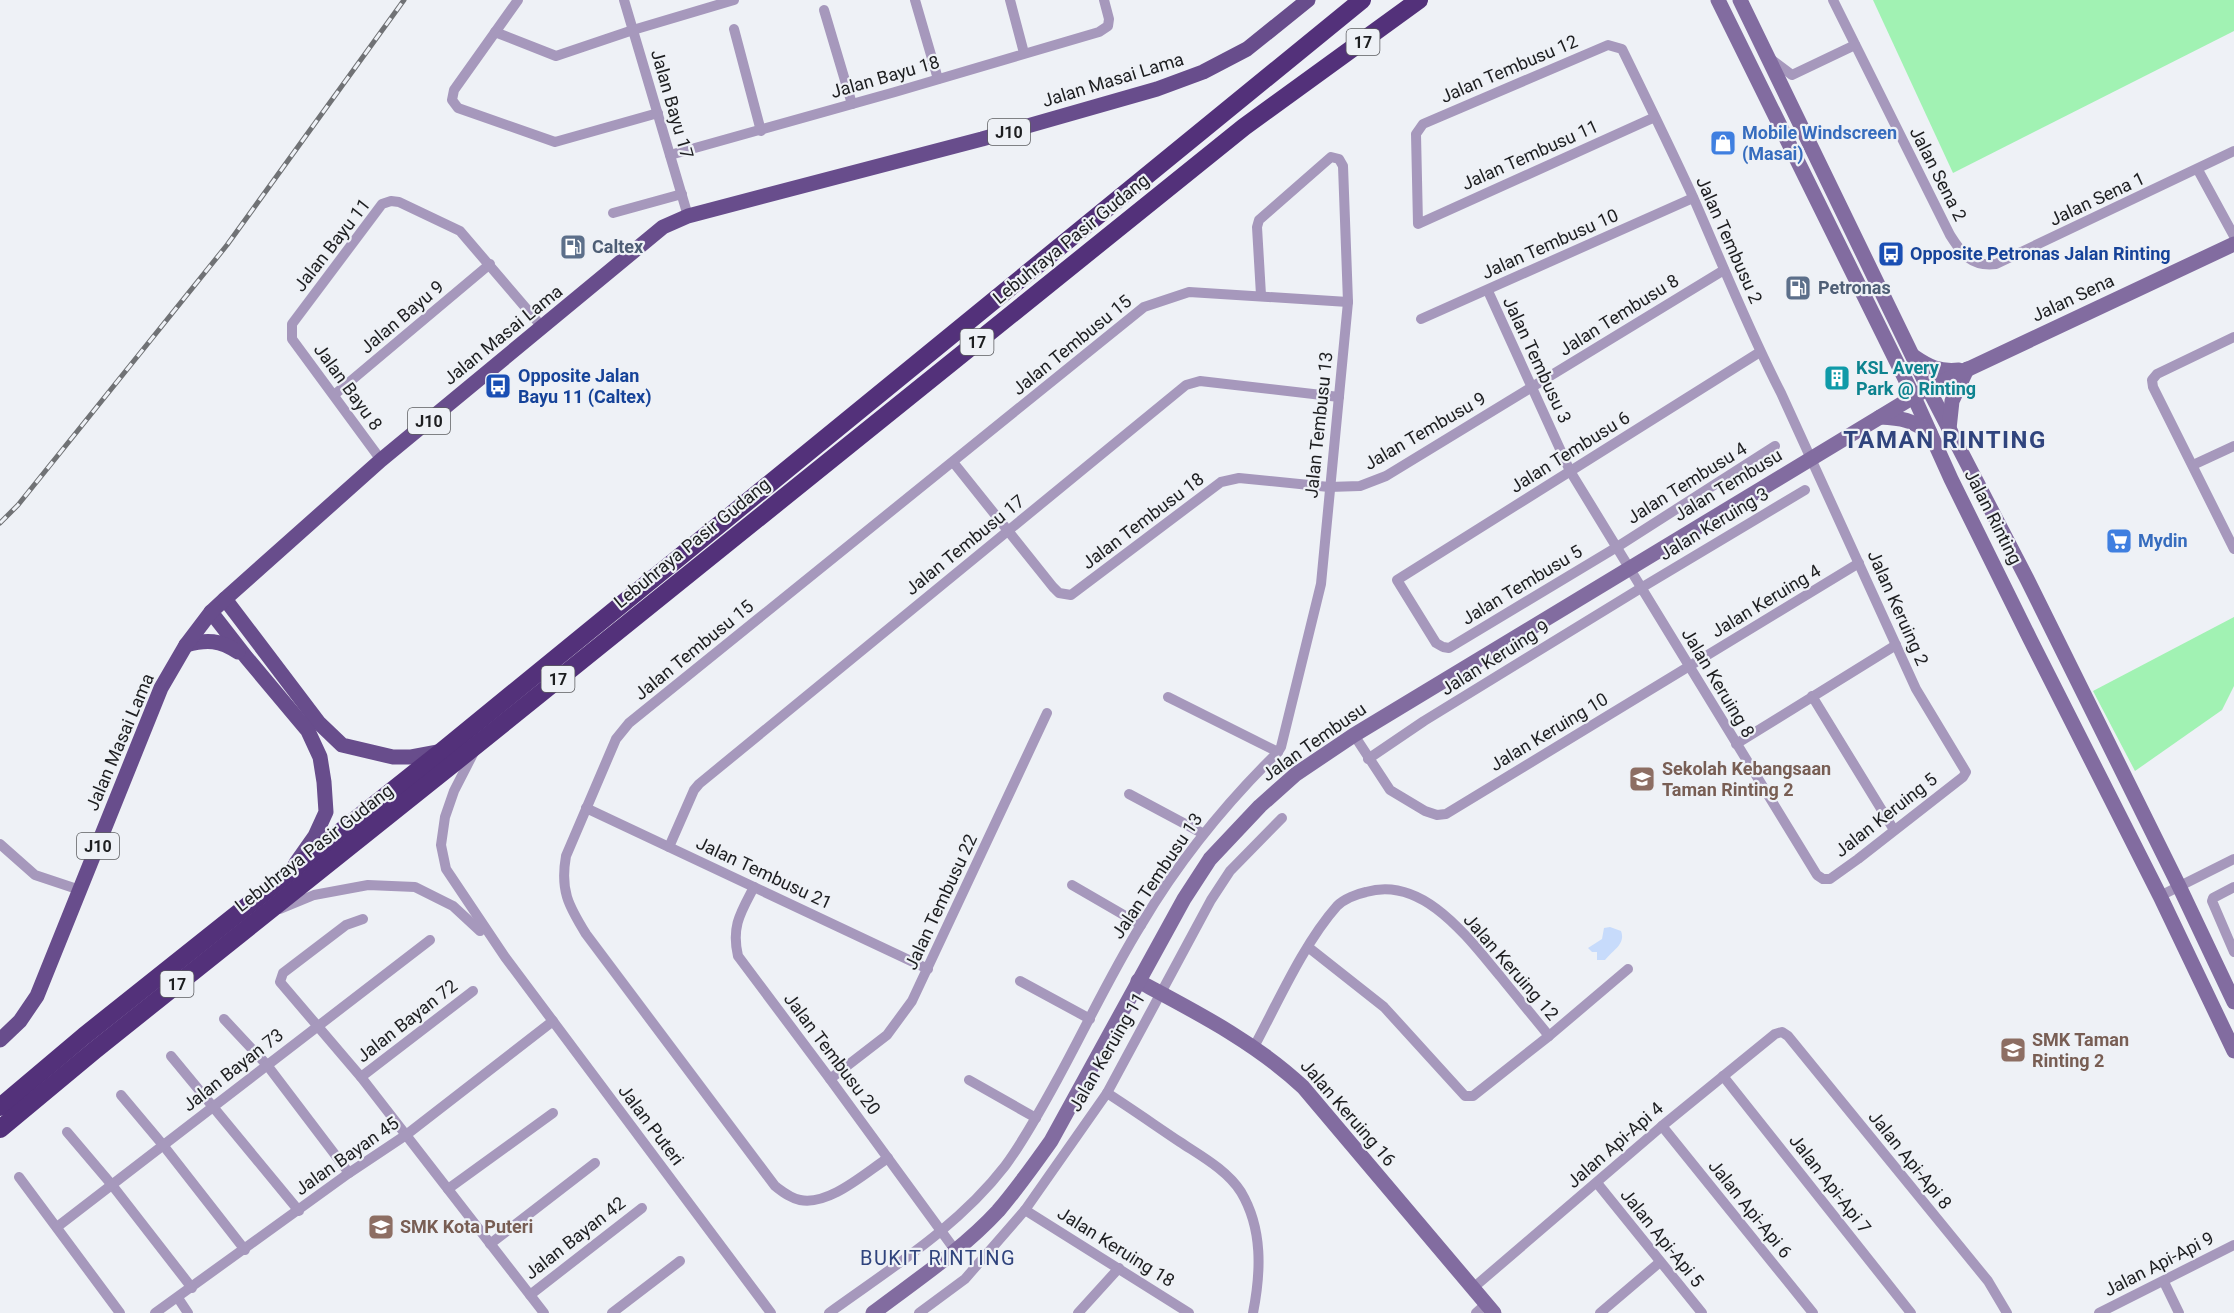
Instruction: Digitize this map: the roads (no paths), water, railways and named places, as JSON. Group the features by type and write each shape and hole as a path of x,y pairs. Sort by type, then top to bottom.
{"highway":[{"name":"Lebuhraya Pasir Gudang","path":"0,1107 84,1036 442,751 1362,0"},
{"name":"Lebuhraya Pasir Gudang","path":"0,1129 259,918 1244,127 1419,0"},
{"path":"1404,12 1426,0"}],"main road":[{"name":"Jalan Masai Lama","path":"0,1040 20,1021 37,996 161,688 186,645 212,612 381,460 663,227 688,216 982,139 1157,89 1203,72 1247,49 1308,0"},
{"name":"Jalan Rinting","path":"1718,0 1899,366 2030,639 2160,896 2234,1051"},
{"name":"Jalan Rinting","path":"1740,0 1928,388 2027,579 2234,1002"},
{"name":"Jalan Sena","path":"1914,397 1967,369 2234,244"},
{"path":"1913,356 1929,368 1938,371 1967,369 1952,401 1949,430"},
{"path":"1880,417 1896,399 1900,388 1899,366"},
{"name":"Jalan Tembusu","path":"873,1313 955,1250 996,1212 1028,1175 1051,1141 1138,981 1210,859 1260,806 1296,774 1354,735 1914,397"},
{"path":"1880,417 1902,418 1914,422 1931,434"},
{"path":"225,599 319,723 342,745 393,757 410,757 442,751"},
{"path":"212,612 308,731 320,757 326,812 315,836 291,871"},
{"path":"186,645 212,640 226,644 246,657"},
{"name":"Jalan Keruing 16","path":"1138,981 1254,1047 1280,1065 1304,1087 1473,1288 1485,1310"}],"street":[{"path":"518,0 454,90 452,100 458,108 555,142 658,113"},
{"name":"Jalan Bayu 17","path":"624,0 688,216"},
{"path":"495,32 556,56 734,0"},
{"path":"915,0 938,79"},
{"path":"1010,0 1024,53"},
{"name":"Jalan Bayu 18","path":"670,155 761,131 1099,32 1108,26 1104,0"},
{"name":"Jalan Sena 2","path":"1833,0 1950,235 1961,252 1971,261"},
{"path":"824,10 852,104"},
{"path":"734,29 761,131"},
{"name":"Jalan Tembusu 2","path":"1608,45 1622,49 1693,198 1760,352 1810,459"},
{"name":"Jalan Tembusu 12","path":"1418,224 1416,134 1423,124 1608,45"},
{"path":"1767,56 1792,75 1855,45"},
{"name":"Jalan Tembusu 11","path":"1418,224 1655,117"},
{"name":"Jalan Sena 1","path":"1971,261 1984,266 1996,264 2234,151"},
{"name":"Jalan Tembusu 13","path":"829,1313 942,1232 1005,1166 1036,1118 1141,924 1202,833 1239,790 1278,752 1321,584 1348,302 1343,166 1339,159 1331,157 1259,220 1257,227 1261,295"},
{"path":"2198,170 2234,236"},
{"path":"613,213 682,194"},
{"name":"Jalan Tembusu 10","path":"1420,319 1488,291 1693,198"},
{"name":"Jalan Bayu 11","path":"291,332 292,324 376,211 382,204 391,201 408,205 460,231 543,328"},
{"name":"Jalan Bayu 9","path":"334,395 490,264"},
{"name":"Jalan Tembusu 8","path":"1532,388 1724,270"},
{"name":"Jalan Tembusu 3","path":"1488,291 1570,471 1629,568"},
{"name":"Jalan Tembusu 15","path":"888,1158 834,1194 817,1201 800,1200 787,1195 775,1186 586,934 569,907 564,890 563,873 566,856 616,739 629,723 1144,307 1189,292 1348,302"},
{"name":"Jalan Bayu 8","path":"291,332 292,339 381,460"},
{"path":"2234,337 2157,374 2152,380 2153,387 2234,549"},
{"name":"Jalan Tembusu 6","path":"1443,647 1436,643 1397,580 1760,352"},
{"name":"Jalan Tembusu 17","path":"669,847 694,790 699,784 1186,385 1200,381 1339,397"},
{"name":"Jalan Tembusu 9","path":"1329,487 1360,486 1386,476 1532,388"},
{"path":"2193,465 2234,446"},
{"name":"Jalan Tembusu 4","path":"1617,547 1775,447"},
{"name":"Jalan Keruing 2","path":"1810,459 1916,688 1964,766"},
{"path":"953,462 1009,530"},
{"name":"Jalan Tembusu 18","path":"1009,530 1053,587 1059,593 1071,595 1221,482 1239,478 1329,487"},
{"name":"Jalan Keruing 3","path":"1641,588 1805,490"},
{"name":"Jalan Tembusu 5","path":"1443,647 1449,648 1617,547"},
{"name":"Jalan Keruing 4","path":"1689,666 1859,563"},
{"name":"Jalan Keruing 8","path":"1629,568 1817,875"},
{"name":"Jalan Keruing 9","path":"1368,759 1424,721 1641,588"},
{"path":"1736,744 1896,645"},
{"name":"Jalan Keruing 10","path":"1368,759 1389,790 1425,811 1437,815 1446,814 1689,666"},
{"path":"1812,696 1894,830"},
{"path":"1168,697 1278,752"},
{"name":"Jalan Tembusu 22","path":"830,1079 887,1035 912,1000 1047,713"},
{"path":"1354,735 1368,759"},
{"name":"Jalan Puteri","path":"481,741 449,803 442,831 442,858 446,869 505,957 771,1313"},
{"name":"Jalan Keruing 5","path":"1817,875 1823,879 1830,879 1858,859 1963,777 1966,772 1964,766"},
{"path":"1129,794 1202,833"},
{"name":"Jalan Tembusu 21","path":"586,808 928,969"},
{"name":"Jalan Keruing 11","path":"919,1313 965,1278 1025,1210 1107,1093 1210,900 1230,871 1282,818"},
{"path":"0,844 35,875 80,890"},
{"path":"2160,896 2234,860"},
{"name":"Jalan Puteri","path":"259,918 314,895 368,885 415,887 453,906 473,922 505,957"},
{"path":"1072,885 1141,924"},
{"name":"Jalan Tembusu 20","path":"754,886 737,919 735,933 738,956 955,1250"},
{"path":"2234,887 2213,898 2212,901 2234,952"},
{"name":"Jalan Keruing 12","path":"1254,1047 1308,947 1339,904 1358,894 1379,888 1401,891 1419,898 1438,910 1467,936 1549,1036"},
{"path":"363,918 346,925 283,973 280,982 361,1077 543,1313"},
{"name":"Jalan Bayan 73","path":"57,1227 430,940"},
{"path":"1308,947 1384,1007 1404,1026 1465,1096 1473,1096 1628,969"},
{"path":"1020,981 1090,1019"},
{"name":"Jalan Bayan 72","path":"361,1077 473,991"},
{"path":"224,1019 267,1065 349,1173"},
{"name":"Jalan Bayan 45","path":"155,1313 349,1173 406,1135 553,1021"},
{"name":"Jalan Api-Api 4","path":"1473,1288 1662,1126 1775,1034 1782,1032"},
{"name":"Jalan Api-Api 8","path":"1782,1032 1788,1036 1988,1281 2007,1313"},
{"path":"171,1056 298,1211"},
{"name":"Jalan Api-Api 7","path":"1723,1077 1911,1313"},
{"path":"969,1080 1036,1118"},
{"path":"1107,1093 1220,1169 1240,1190 1251,1214 1258,1245 1259,1286 1253,1313"},
{"path":"121,1095 245,1250"},
{"path":"448,1189 553,1113"},
{"name":"Jalan Api-Api 6","path":"1662,1126 1813,1313"},
{"path":"68,1132 192,1288"},
{"path":"490,1244 595,1163"},
{"path":"19,1177 120,1313"},
{"name":"Jalan Api-Api 5","path":"1597,1183 1702,1313"},
{"name":"Jalan Bayan 42","path":"530,1295 642,1208"},
{"name":"Jalan Keruing 18","path":"1025,1210 1189,1313"},
{"name":"Jalan Api-Api 9","path":"2099,1313 2234,1245"},
{"path":"612,1313 680,1261"},
{"path":"1600,1313 1660,1262"},
{"path":"1078,1313 1119,1268"},
{"path":"2164,1282 2179,1313"},
{"path":"178,1298 188,1313"}],"water":[{"path":"1610,927 1621,931 1622,940 1605,960 1597,960 1597,952 1592,952 1588,948 1602,939 1604,928"}],"railway":[{"path":"0,523 18,505 227,245 404,0"}],"place":[{"name":"Mobile Windscreen (Masai)","path":"1723,143"},
{"name":"Caltex","path":"573,247"},
{"name":"Opposite Petronas Jalan Rinting","path":"1891,254"},
{"name":"Petronas","path":"1798,288"},
{"name":"KSL Avery Park @ Rinting","path":"1837,378"},
{"name":"Opposite Jalan Bayu 11 (Caltex)","path":"498,386"},
{"name":"Mydin","path":"2119,541"},
{"name":"Sekolah Kebangsaan Taman Rinting 2","path":"1642,779"},
{"name":"SMK Taman Rinting 2","path":"2013,1050"},
{"name":"SMK Kota Puteri","path":"381,1227"}],"district":[{"name":"TAMAN RINTING","path":"1945,440"},
{"name":"BUKIT RINTING","path":"938,1258"}]}
